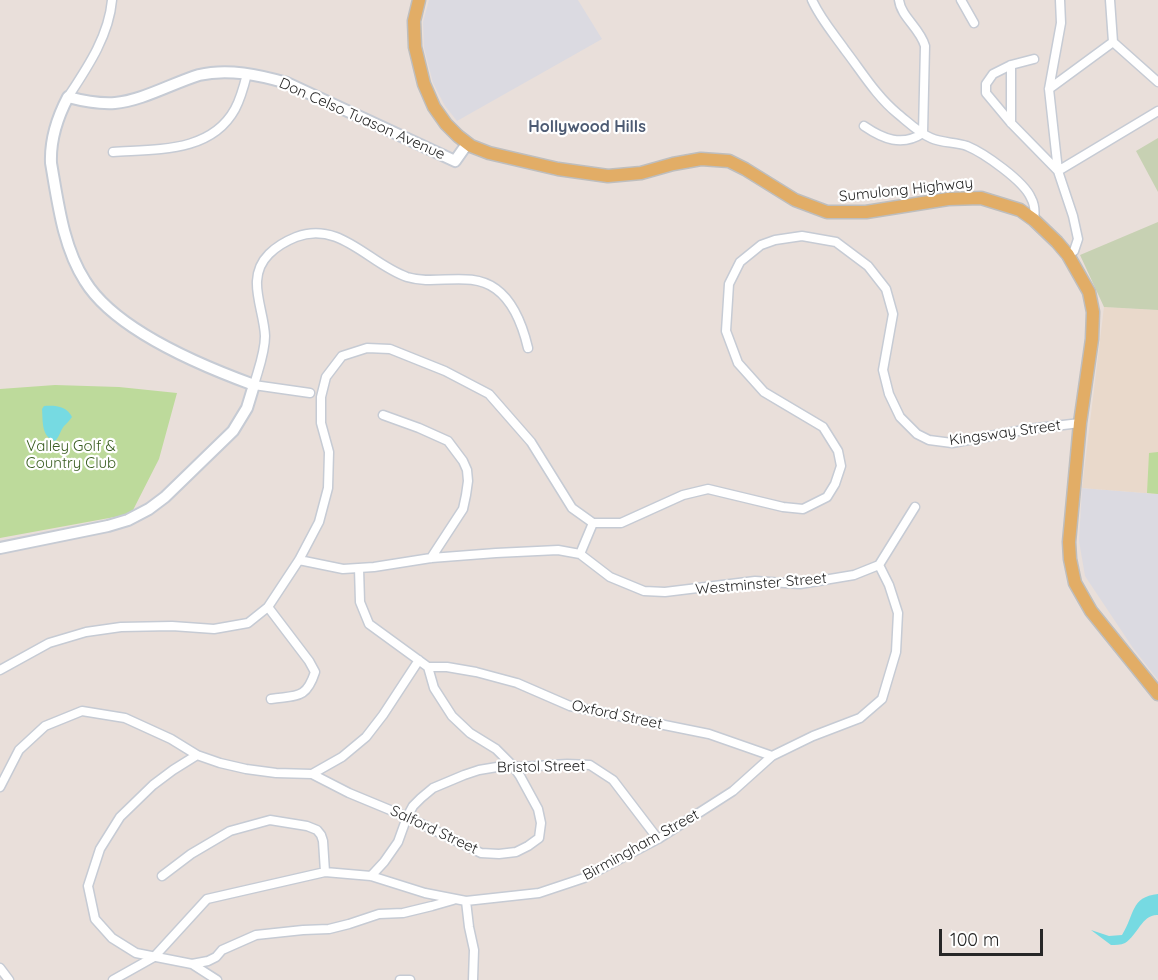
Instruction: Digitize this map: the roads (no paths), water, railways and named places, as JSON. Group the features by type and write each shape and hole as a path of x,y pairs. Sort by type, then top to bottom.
{"main road":[{"name":"Sumulong Highway","path":"419,0 414,21 415,47 418,67 434,107 446,124 467,144 489,153 558,169 608,176 641,173 701,159 729,161 795,200 827,212 866,212 948,199 981,198 1020,210 1050,235 1068,255 1085,283 1093,312 1092,339 1080,423 1069,542 1075,583 1091,611 1158,694"}],"street":[{"path":"112,0 110,18 104,34 59,115 51,153 66,235 76,266 86,283 106,306 142,333 210,369 254,385 310,393"},
{"path":"812,0 829,29 880,97 923,133 936,140 972,148 1016,179 1032,198 1034,220"},
{"path":"899,0 901,8 920,33 925,46 923,133"},
{"path":"961,0 974,23"},
{"path":"1060,0 1061,23 1049,89 1058,171 1078,239 1074,251 1068,255"},
{"path":"1110,0 1113,42 1158,82"},
{"path":"1049,89 1113,42"},
{"path":"1034,59 1011,65 993,74 986,84 986,93 1011,123 1058,171"},
{"path":"1011,65 1011,123"},
{"name":"Don Celso Tuason Avenue","path":"68,97 94,102 117,103 133,100 183,80 209,73 233,72 287,83 455,162 467,144"},
{"path":"113,152 185,145 213,134 223,126 236,108 248,74"},
{"path":"1058,171 1158,111"},
{"path":"864,126 896,141 913,139 923,133"},
{"path":"0,548 128,520 165,497 233,431 247,408 265,339 256,275 269,254 293,238 307,234 325,234 344,240 407,277 426,280 468,279 487,284 506,298 516,313 528,348"},
{"name":"Kingsway Street","path":"593,523 621,523 683,495 708,489 802,510 826,497 835,484 841,466 838,451 823,428 765,392 738,363 726,331 729,284 740,262 761,244 775,240 802,236 836,242 868,266 886,289 892,314 884,370 889,394 900,417 917,434 929,440 952,442 1080,423"},
{"path":"0,670 49,643 86,633 131,627 172,626 214,629 248,623 268,607 299,560 319,522 328,488 329,452 321,423 321,397 326,377 342,356 367,348 390,349 445,371 489,394 531,442 572,508 593,523 580,554 558,550 496,553 430,558 344,569 299,560"},
{"path":"383,415 448,441 467,470 468,481 462,509 430,558"},
{"path":"879,565 915,507"},
{"name":"Westminster Street","path":"580,554 610,577 644,591 665,592 755,581 800,584 854,575 879,565"},
{"name":"Birmingham Street","path":"114,980 154,957 207,899 326,872 371,876 425,893 466,901 539,893 584,878 658,839 733,791 772,756 813,736 860,718 882,699 896,652 897,613 889,585 879,565"},
{"path":"359,568 360,602 369,624 428,667"},
{"path":"268,607 315,672 310,686 302,694 271,699"},
{"path":"0,787 19,750 45,726 82,711 125,718 171,739 197,755 220,763 276,773 312,774 342,757 366,737 418,660"},
{"name":"Oxford Street","path":"428,667 447,667 476,672 517,683 570,706 709,734 772,756"},
{"name":"Salford Street","path":"312,774 481,853 516,852 539,838 541,823 538,809 520,776 495,749 470,733 452,716 434,688 428,667"},
{"path":"197,755 153,785 120,817 100,849 88,886 95,919 112,938 136,953 192,964 208,962 222,950 256,934 329,929 379,914 403,913 456,899"},
{"name":"Bristol Street","path":"371,876 398,842 412,806 433,788 479,770 513,766 590,765 613,780 658,839"},
{"path":"162,876 191,854 230,831 270,820 307,826 317,830 323,841 326,872"},
{"path":"466,901 474,950 472,980"},
{"path":"192,964 217,980"},
{"path":"0,968 9,980"},
{"path":"400,980 410,980"}],"water":[{"path":"44,406 60,407 67,410 72,417 55,441 50,439 45,432 42,409"},
{"path":"1158,894 1158,915 1144,921 1125,943 1111,945 1091,930 1109,936 1122,935 1138,903 1142,899"}],"district":[{"name":"Hollywood Hills","path":"587,127"}],"park label":[{"name":"Valley Golf & Country Club","path":"71,454"}]}
